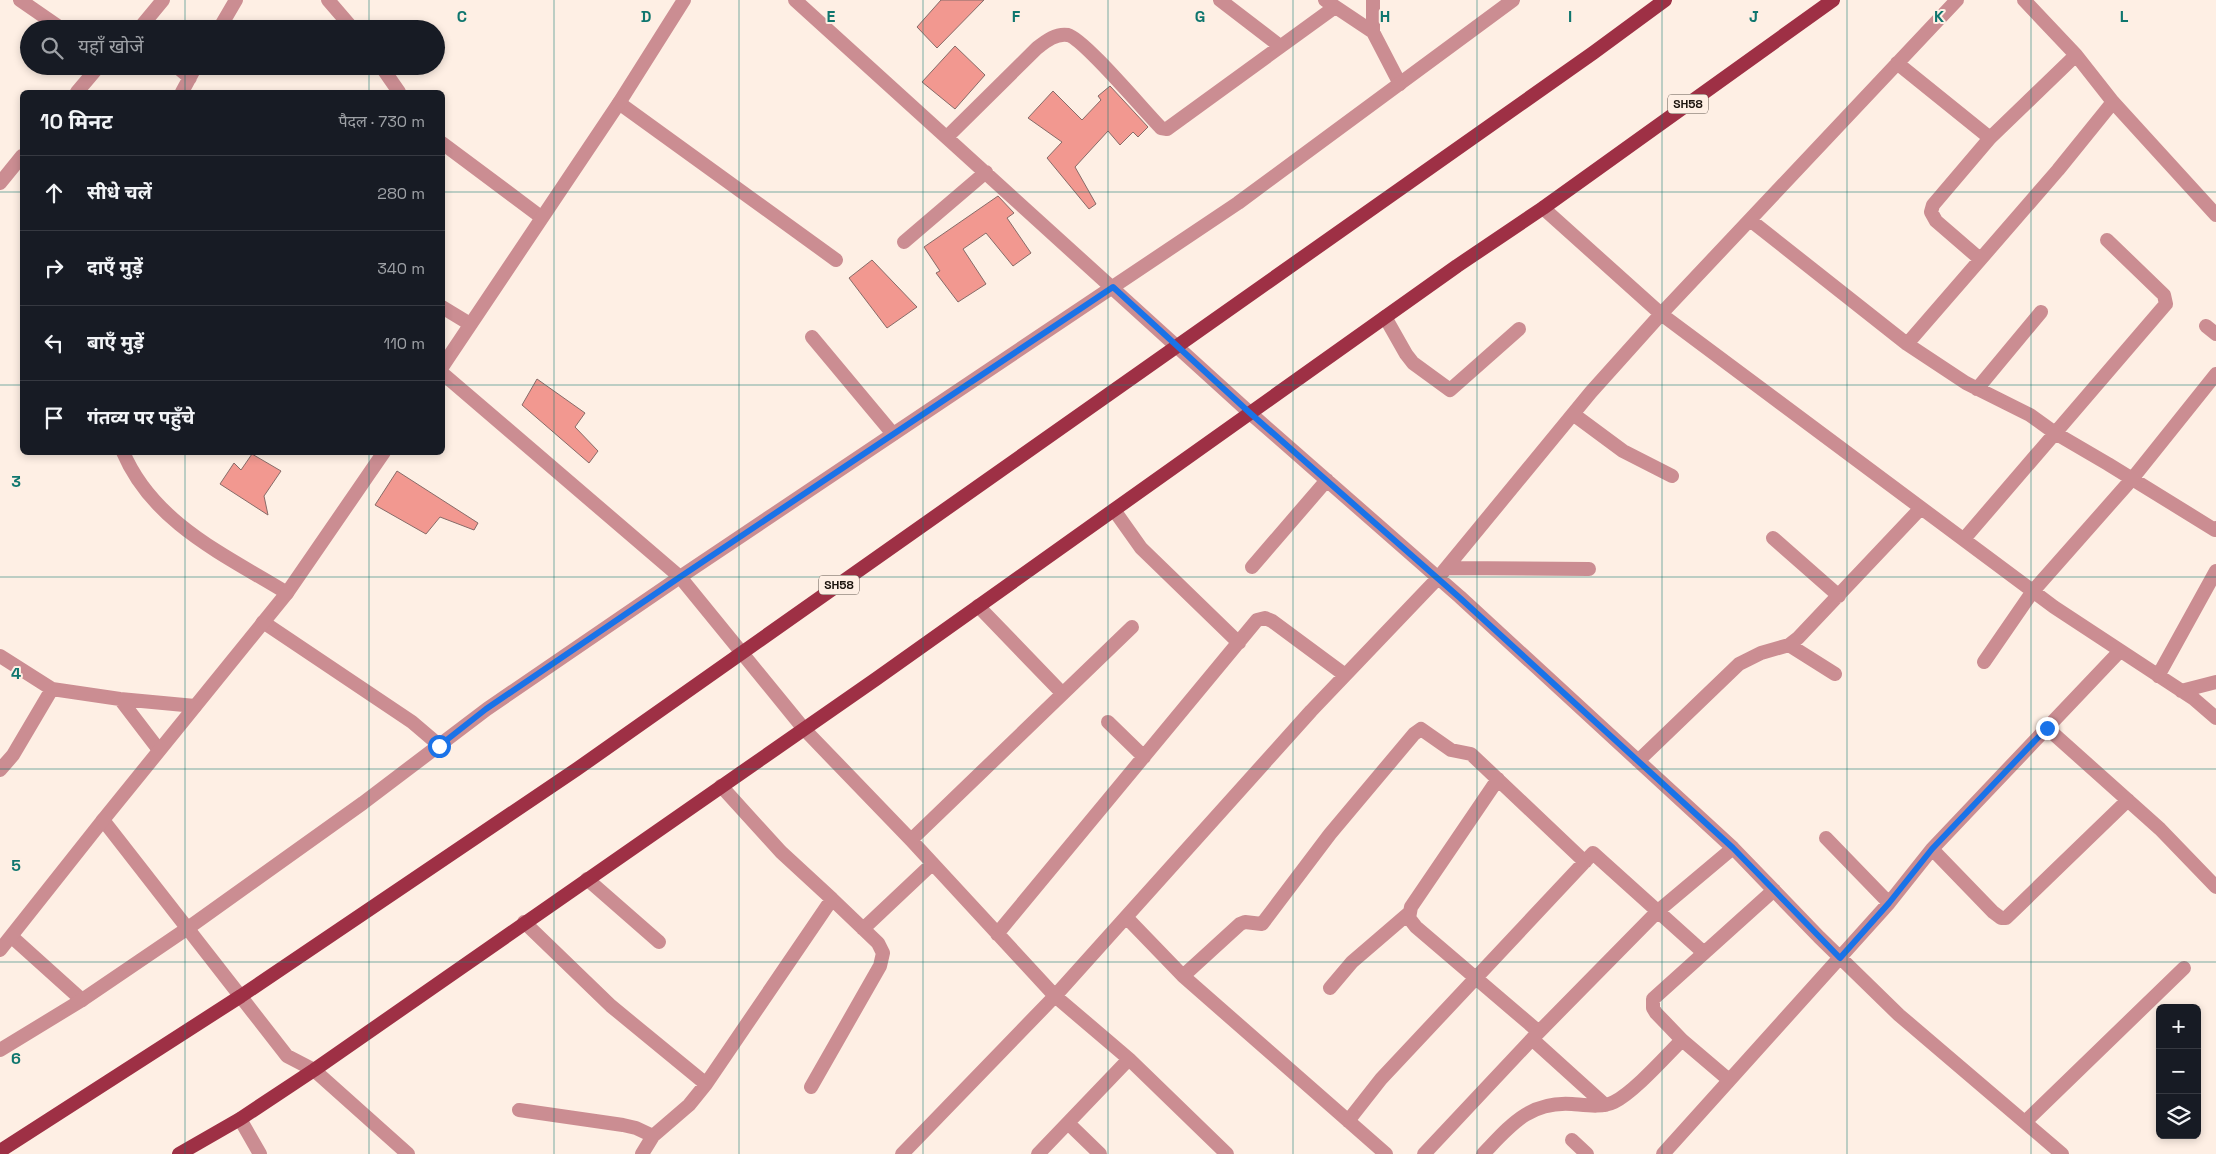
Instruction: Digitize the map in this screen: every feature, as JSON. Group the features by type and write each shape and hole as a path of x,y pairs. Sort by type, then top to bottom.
{"main road":[{"name":"SH58","path":"0,1151 241,996 577,769 1665,0"},
{"name":"SH58","path":"179,1154 240,1119 314,1070 524,922 804,729 1543,208 1833,0"}],"street":[{"path":"20,0 49,20"},
{"path":"146,20 163,0"},
{"path":"224,20 236,0"},
{"path":"328,0 345,20"},
{"path":"445,362 619,103 684,0"},
{"path":"795,0 1250,413 1327,480 1443,573 1638,761 1733,848 1840,958 1899,1015 2062,1154"},
{"path":"1220,0 1280,46"},
{"path":"1373,0 1373,32 1400,84"},
{"path":"0,1050 82,1000 188,928 363,803 486,709 1238,202 1513,0"},
{"path":"902,1154 1055,996 1346,675 1443,573 1573,414 1661,314 1957,0"},
{"path":"2024,0 2076,54 2114,102 2216,215"},
{"path":"947,137 1037,48 1048,39 1059,36 1068,35 1084,46 1164,129 1170,127 1280,46 1330,3 1373,32"},
{"path":"1980,259 1936,221 1931,212 1933,205 1990,138 2076,54"},
{"path":"1897,63 1990,138"},
{"path":"79,90 91,75"},
{"path":"183,90 191,75"},
{"path":"387,75 398,90"},
{"path":"1907,344 2114,102"},
{"path":"619,103 836,260"},
{"path":"445,145 541,217"},
{"path":"0,183 20,158"},
{"path":"904,242 986,172"},
{"path":"1543,208 1661,314 2054,607 2180,691 2216,718"},
{"path":"1750,220 1907,344 1977,389 2030,415 2055,434 2215,530 2216,528"},
{"path":"1964,539 2166,304 2164,295 2107,240"},
{"path":"445,309 470,324"},
{"path":"1977,389 2042,312"},
{"path":"1386,317 1413,363 1450,390 1519,329"},
{"path":"812,337 893,434"},
{"path":"1984,662 2033,591 2132,479 2216,374"},
{"path":"445,376 680,577 804,729 911,840 1055,996 1129,1059 1227,1154"},
{"path":"1573,414 1623,451 1672,476"},
{"path":"124,455 130,468 142,486 175,522 287,593"},
{"path":"0,950 102,820 287,593 382,455"},
{"path":"1252,567 1327,480"},
{"path":"1638,761 1739,664 1761,653 1789,644 1798,638 1922,508"},
{"path":"1114,510 1141,548 1239,642"},
{"path":"1773,538 1839,596"},
{"path":"1443,573 1589,569"},
{"path":"2158,676 2216,571"},
{"path":"978,606 1062,693"},
{"path":"997,934 1257,620 1265,618 1346,675"},
{"path":"263,622 412,722 439,746"},
{"path":"911,840 1132,627"},
{"path":"1789,644 1835,674"},
{"path":"1662,1154 1889,903 1932,849 2120,651"},
{"path":"0,656 52,689 120,699 195,706"},
{"path":"2180,691 2216,682"},
{"path":"0,770 13,755 52,689"},
{"path":"120,699 159,750"},
{"path":"1108,722 1144,756"},
{"path":"2047,728 2160,829 2216,888"},
{"path":"1183,976 1240,924 1245,922 1262,924 1330,834 1418,730 1426,731 1451,750 1471,754 1585,862"},
{"path":"1330,988 1352,962 1409,913 1498,779"},
{"path":"721,786 781,852 878,943 883,953 880,966 811,1087"},
{"path":"1932,849 1993,912 2001,918 2006,918 2128,800"},
{"path":"102,820 287,1056 314,1070 408,1154"},
{"path":"1826,838 1889,903"},
{"path":"1424,1154 1535,1036 1658,911 1733,848"},
{"path":"1348,1121 1381,1079 1593,853 1703,952"},
{"path":"863,929 932,864"},
{"path":"586,879 659,942"},
{"path":"1730,1080 1682,1040 1656,1013 1653,1008 1653,999 1774,890"},
{"path":"642,1154 653,1136 689,1105 706,1084 832,899"},
{"path":"1409,913 1411,922 1416,927 1475,978 1605,1105"},
{"path":"1126,917 1183,976 1386,1154"},
{"path":"524,922 611,1006 706,1084"},
{"path":"12,936 82,1000"},
{"path":"2025,1122 2184,968"},
{"path":"1483,1154 1519,1118 1531,1110 1554,1104 1605,1105 1613,1103 1624,1095 1682,1040"},
{"path":"1038,1154 1129,1059"},
{"path":"519,1110 623,1125 636,1128 653,1136"},
{"path":"240,1119 260,1154"},
{"path":"1068,1123 1100,1154"},
{"path":"1572,1140 1587,1154"}],"building":[{"path":"941,0 984,0 937,48 917,27"},
{"path":"955,46 985,75 955,109 922,82"},
{"path":"1110,86 1148,127 1138,137 1133,132 1120,145 1108,131 1075,167 1096,204 1089,209 1047,158 1062,142 1028,118 1053,91 1082,120 1101,100 1098,96"},
{"path":"998,196 1014,213 1007,218 1031,253 1013,266 986,233 963,249 986,284 958,302 936,273 940,271 924,247"},
{"path":"872,260 917,307 887,328 849,278"},
{"path":"537,379 585,413 575,427 598,451 589,463 522,405"},
{"path":"251,455 254,455 281,471 264,496 268,515 220,484 234,463 241,470"},
{"path":"397,471 478,523 474,530 440,517 426,534 375,505"}],"route":[{"path":"439,746 486,709 1113,287 1250,413 1460,598 1733,848 1840,958 1889,903 1932,849 2047,728"}]}
